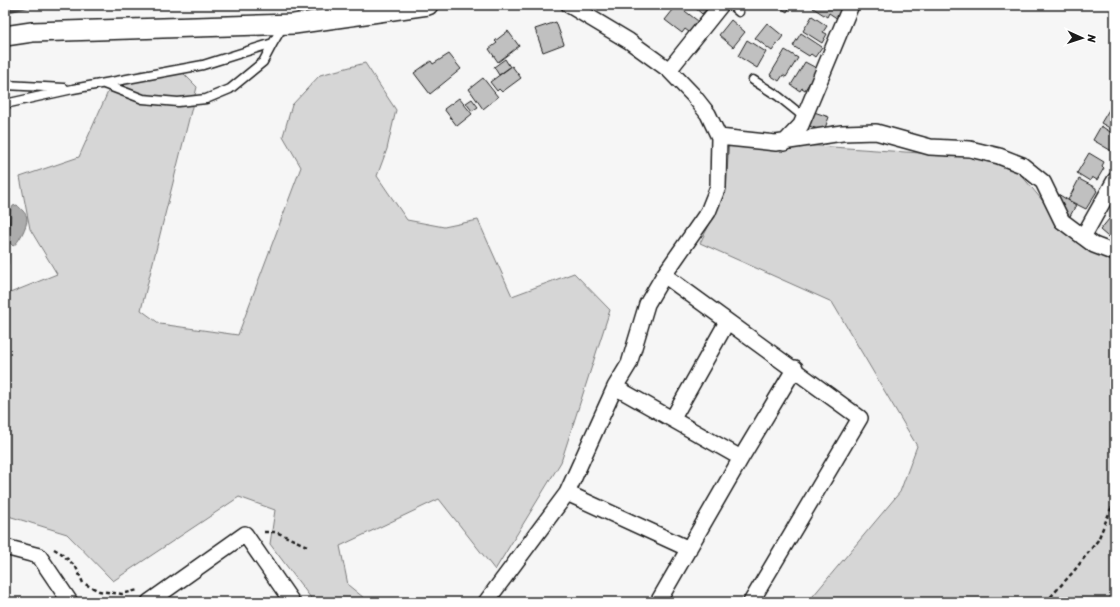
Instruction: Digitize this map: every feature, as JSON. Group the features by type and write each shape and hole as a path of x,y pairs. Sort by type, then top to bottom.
{"street":[{"path":"5,36 32,32 284,24 428,5"},
{"path":"490,601 567,492 615,387 629,364 647,304 664,275 711,206 718,187 719,137 708,114 693,95 669,70 629,41 569,5"},
{"path":"669,70 722,5"},
{"path":"784,143 801,124 851,5"},
{"path":"719,137 784,143 842,133 876,132 930,147 970,150 999,156 1022,165 1043,182 1062,221 1094,245 1115,253"},
{"path":"1083,237 1110,200 1115,180"},
{"path":"664,275 727,322 795,368 860,418 751,602"},
{"path":"673,418 727,322"},
{"path":"658,602 795,368"},
{"path":"615,387 673,418 741,458"},
{"path":"567,492 689,549"},
{"path":"149,602 245,534 292,602"},
{"path":"5,547 38,556 70,602"}],"lane":[{"path":"731,5 739,12"},
{"path":"104,84 143,99 178,102 206,99 230,89 263,62 284,24"},
{"path":"5,104 73,89 203,65 273,43"},
{"path":"753,80 778,96 804,117"},
{"path":"5,85 73,89"}],"path":[{"path":"1046,602 1074,571 1098,540 1115,499"},
{"path":"247,538 256,532 276,532 307,546"},
{"path":"48,546 61,553 76,567 83,583 99,591 122,594 143,586"}],"shaded area":[{"path":"365,63 396,110 387,149 377,176 407,220 444,227 478,220 512,296 574,273 610,310 561,462 495,570 439,499 340,546 348,585 369,602 314,602 270,544 275,510 239,497 113,581 67,534 5,515 5,292 10,293 57,274 30,229 20,177 79,157 111,85 183,73 197,87 141,310 160,324 238,335 301,167 283,136 292,105 320,75"},
{"path":"729,140 1008,159 1070,234 1115,262 1115,602 808,602 900,492 917,446 832,302 700,243 726,192"},
{"path":"17,205 26,214 27,221 20,238 13,246 10,243 11,210 13,206"}],"building":[{"path":"677,5 698,21 689,32 685,29 682,33 665,20"},
{"path":"692,5 710,5 702,14"},
{"path":"776,5 791,5 787,12"},
{"path":"814,5 837,5 843,9 838,19 829,13 827,17 813,8"},
{"path":"812,16 827,26 823,32 827,34 822,43 803,31"},
{"path":"731,20 745,32 733,47 719,35"},
{"path":"556,22 564,44 543,52 535,29"},
{"path":"767,23 783,36 772,51 755,38"},
{"path":"508,31 519,46 498,62 489,49 497,43 495,41"},
{"path":"801,33 822,47 815,57 811,54 809,56 793,46"},
{"path":"747,40 766,52 757,68 738,56"},
{"path":"785,50 798,58 786,77 783,75 779,81 770,75"},
{"path":"449,54 461,69 430,94 414,73 431,61 433,64"},
{"path":"505,59 510,67 499,75 494,67"},
{"path":"805,62 818,69 805,90 802,88 800,91 791,85"},
{"path":"512,66 521,78 502,92 499,89 497,91 490,82"},
{"path":"483,78 498,97 483,109 469,89"},
{"path":"459,98 472,114 457,126 444,109"},
{"path":"472,99 478,107 472,111 466,103"},
{"path":"1113,103 1115,105 1115,131 1101,123"},
{"path":"811,111 829,117 824,131 806,125"},
{"path":"1101,126 1115,135 1115,153 1093,140"},
{"path":"1089,153 1104,162 1102,166 1104,168 1097,180 1092,177 1090,181 1077,173"},
{"path":"1079,179 1096,188 1097,191 1086,209 1068,200"},
{"path":"1058,194 1076,205 1068,220 1054,201"},
{"path":"5,209 10,209 8,264 5,264"},
{"path":"1114,213 1115,214 1115,243 1100,230"}],"waterway":[{"path":"5,11 29,5"}]}
